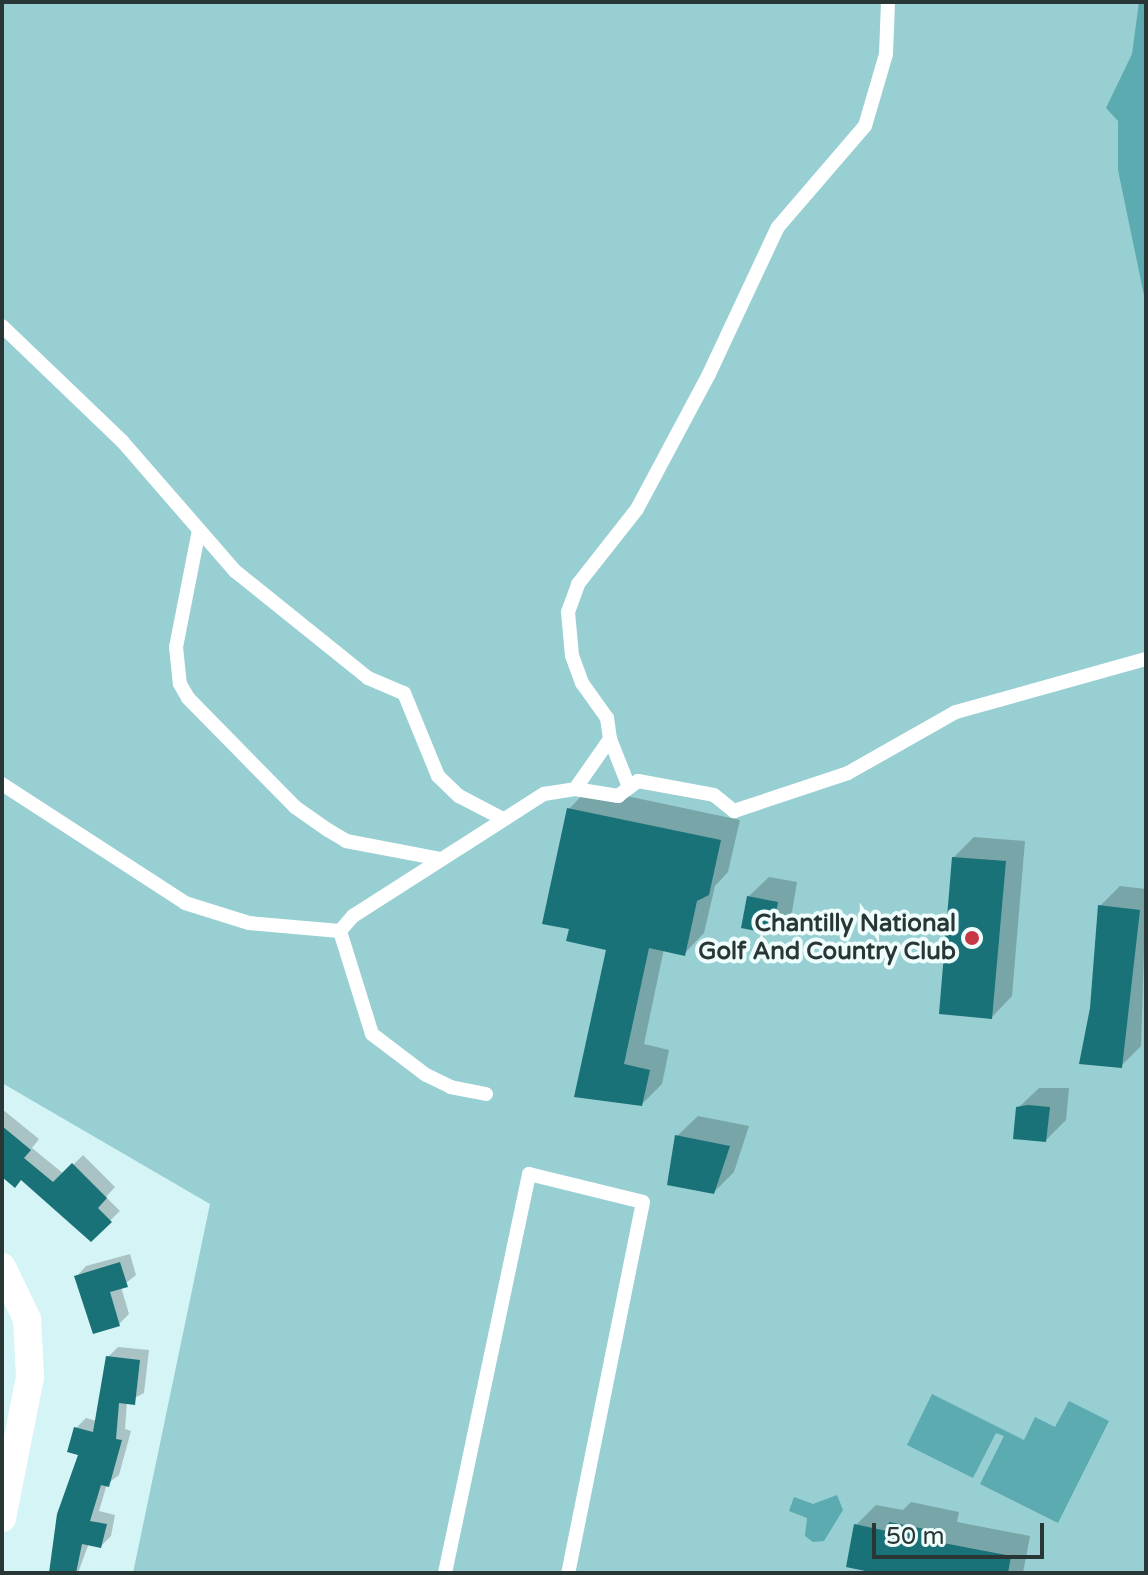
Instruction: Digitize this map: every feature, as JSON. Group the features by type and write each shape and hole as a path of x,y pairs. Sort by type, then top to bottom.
{"street":[{"path":"2,1267 27,1319 30,1377 2,1518"}],"lane":[{"path":"629,787 610,739 607,718 582,683 572,656 568,612 578,584 637,509 709,374 778,227 865,126 886,54 888,2"},
{"path":"2,326 122,441 199,530 291,620 368,678 404,693 438,776 459,796 503,819"},
{"path":"199,530 176,647 180,684 188,698 295,807 328,830 346,841 441,859"},
{"path":"340,931 353,916 544,794 575,789 618,796 638,781 714,795 734,811 748,808 881,759 956,712 1146,659"},
{"path":"575,789 610,739"},
{"path":"2,784 185,903 249,923 340,931"},
{"path":"340,931 372,1034 426,1075 451,1087 486,1094"},
{"path":"445,1573 529,1174 643,1202 568,1573"}],"shaded area":[{"name":"Chantilly National Golf And Country Club","path":"2,2 1146,2 1146,1573 133,1573 210,1204 2,1083"},
{"path":"1139,2 1146,2 1146,305 1118,170 1118,121 1106,108 1132,54"},
{"path":"932,1394 1024,1440 1035,1417 1055,1427 1069,1401 1109,1421 1058,1523 980,1484 1004,1436 996,1433 973,1478 907,1445"},
{"path":"837,1495 843,1510 824,1541 813,1542 805,1536 807,1518 789,1511 794,1497 813,1504"}],"building":[{"path":"567,808 721,840 709,895 697,901 685,956 649,948 624,1064 650,1070 642,1106 574,1097 606,950 566,941 569,929 542,924"},
{"name":"Chantilly National Golf And Country Club","path":"952,857 1006,861 992,1019 939,1014"},
{"path":"747,896 778,902 772,934 741,928"},
{"path":"1098,905 1140,910 1122,1068 1079,1064 1090,1008"},
{"path":"1016,1107 1050,1107 1046,1142 1013,1139"},
{"path":"2,1126 31,1150 24,1158 53,1182 72,1163 107,1198 98,1208 112,1222 91,1242 21,1180 15,1188 2,1177"},
{"path":"675,1135 730,1146 714,1194 667,1185"},
{"path":"120,1262 128,1287 110,1292 120,1326 93,1334 74,1276"},
{"path":"106,1356 140,1360 135,1405 119,1403 116,1439 122,1440 109,1487 101,1485 90,1521 107,1524 101,1548 82,1544 76,1573 49,1573 57,1514 78,1455 67,1452 74,1427 93,1432"},
{"path":"889,1522 940,1532 938,1542 1011,1556 1008,1573 875,1573 846,1567 854,1524 887,1531"}],"place":[{"name":"Chantilly National Golf And Country Club","path":"972,938"}]}
